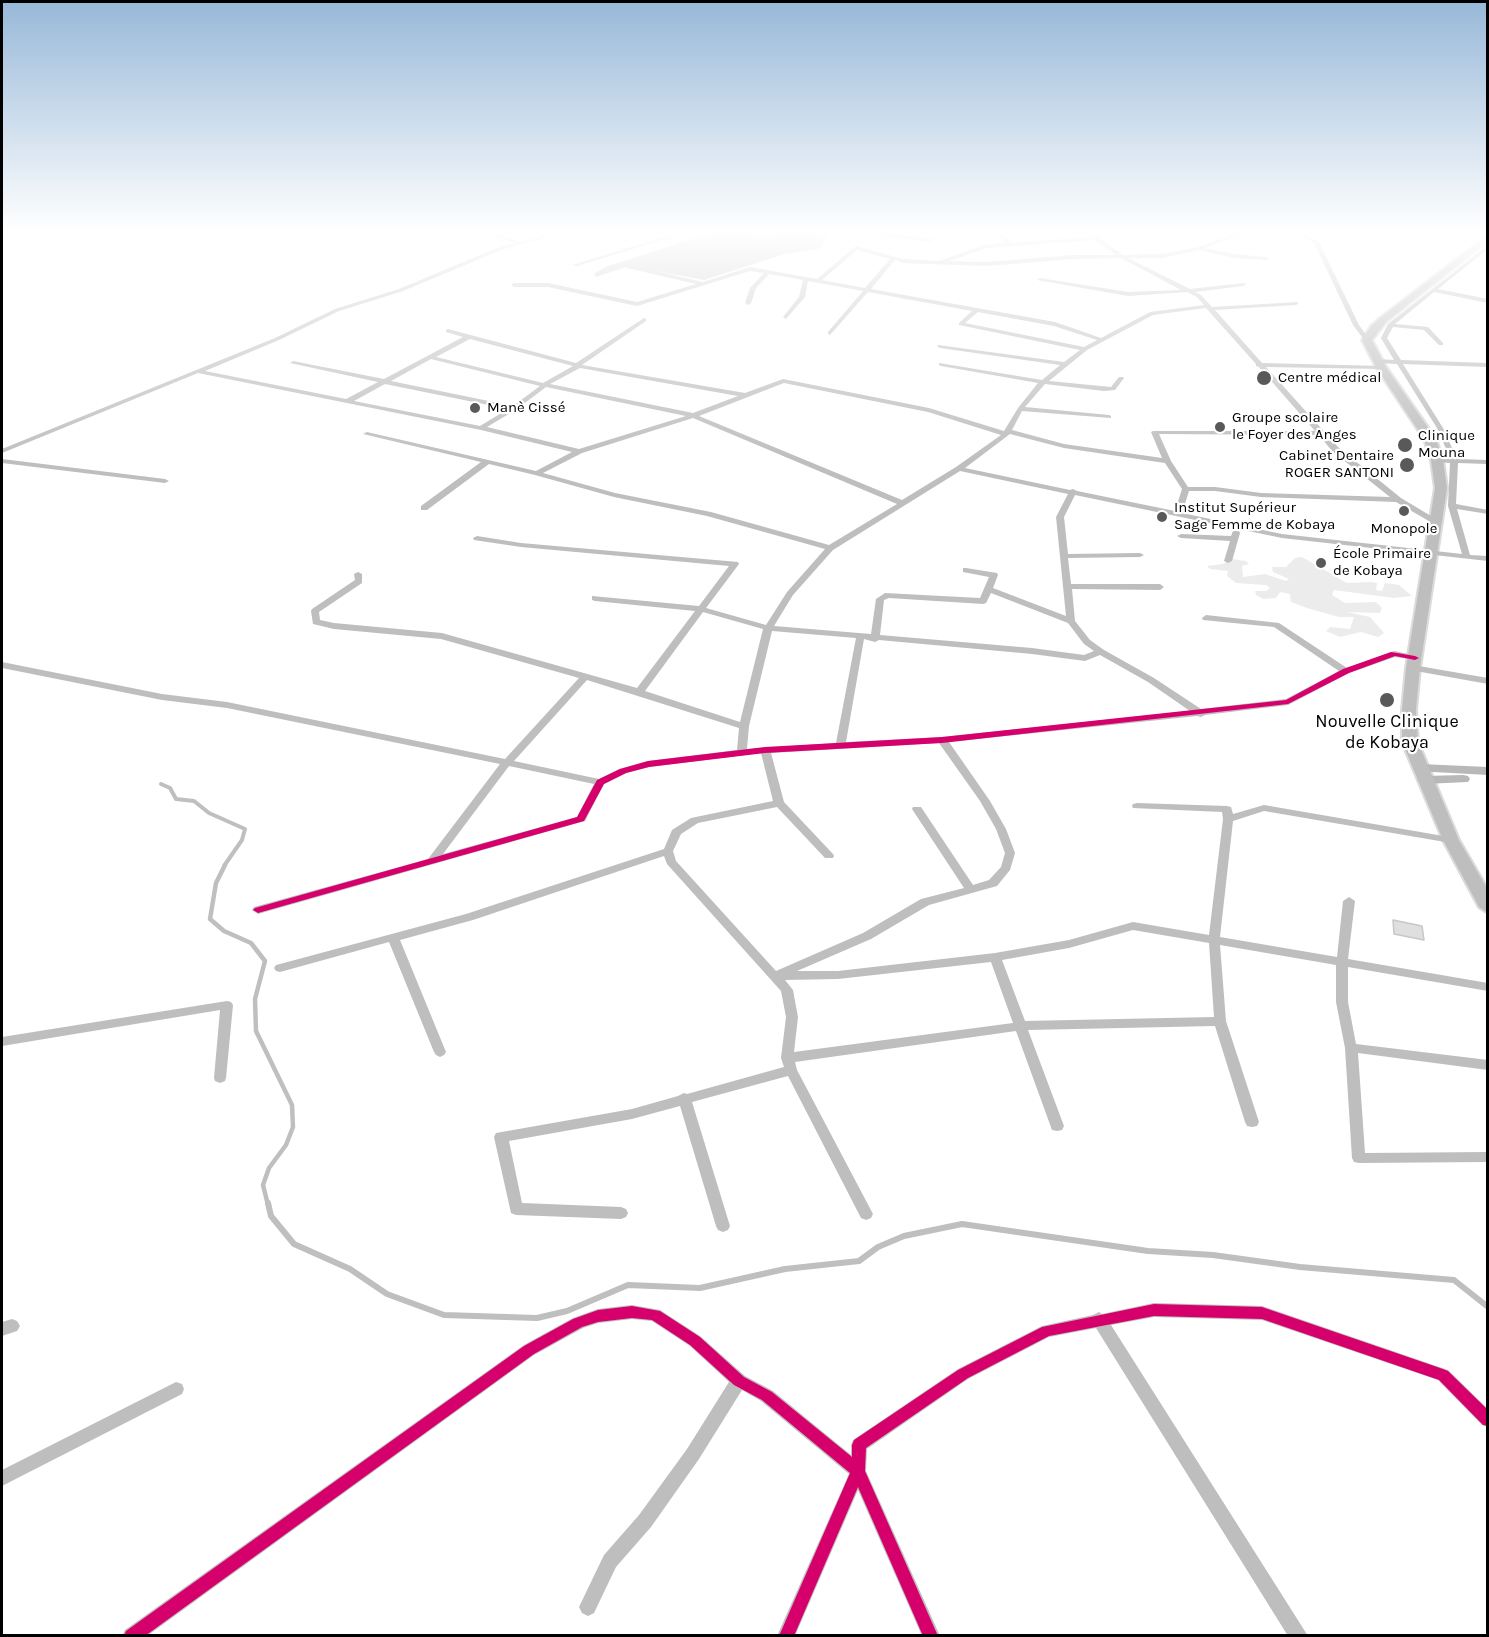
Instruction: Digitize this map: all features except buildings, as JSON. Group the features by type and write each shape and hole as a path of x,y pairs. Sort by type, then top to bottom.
{"main road":[{"path":"1404,308 1388,322 1374,328 1367,340 1379,364 1430,439 1437,460 1441,488 1414,663 1409,710 1410,742 1451,840 1488,907"},
{"path":"1422,774 1485,773"}],"street":[{"path":"2,451 277,339 343,308"},
{"path":"786,317 793,308"},
{"path":"830,333 851,308"},
{"path":"973,308 1055,324 1102,340"},
{"path":"742,753 744,726 768,628 790,594 830,549 959,469 1007,433 1020,409 1043,382 1085,349 1152,313 1196,308"},
{"path":"1210,308 1258,365 1335,449 1398,500 1437,522"},
{"path":"1348,308 1367,340"},
{"path":"1407,308 1388,322 1384,338 1440,428 1454,460 1452,506 1467,557"},
{"path":"977,309 961,324 1085,349"},
{"path":"481,428 644,320"},
{"path":"1388,322 1426,328 1442,344"},
{"path":"448,331 578,365 746,395"},
{"path":"346,402 468,337"},
{"path":"940,346 1064,364"},
{"path":"430,357 545,386 692,416 902,503"},
{"path":"1258,365 1397,362 1488,365"},
{"path":"292,363 514,408"},
{"path":"941,364 1043,382 1104,389 1113,389 1121,378"},
{"path":"196,371 481,428 579,451"},
{"path":"537,473 579,451 692,416 783,381 929,410 1007,433 1064,446 1167,461"},
{"path":"1020,409 1109,417"},
{"path":"1186,489 1167,461 1155,432 1321,433"},
{"path":"367,434 537,473 614,495 708,514 830,549"},
{"path":"1437,460 1488,462"},
{"path":"2,461 165,481"},
{"path":"424,508 488,461"},
{"path":"959,469 1317,542 1488,560"},
{"path":"1186,489 1215,489 1261,495 1398,500"},
{"path":"1178,514 1186,489"},
{"path":"1071,621 1060,517 1072,491"},
{"path":"1452,506 1488,512"},
{"path":"1228,561 1238,527"},
{"path":"1181,536 1234,539"},
{"path":"477,538 521,545 735,564 639,692"},
{"path":"1065,556 1140,555"},
{"path":"875,639 880,599 888,594 983,601 994,575 966,570"},
{"path":"358,574 359,581 315,611 316,622 334,626 442,636 586,676 744,726"},
{"path":"1068,586 1160,587"},
{"path":"988,589 1071,621 1087,642 1151,680 1201,714"},
{"path":"595,598 701,609 768,628 860,638 1032,651 1085,658 1101,652"},
{"path":"1206,618 1276,625 1346,670"},
{"path":"840,746 860,638"},
{"path":"2,666 162,697 227,705 600,782 623,771 648,764 765,750 942,740 1201,714 1288,702 1346,670 1394,654 1414,663 1488,681"},
{"path":"432,862 506,764 586,676"},
{"path":"774,976 867,936 926,902 993,883 1006,868 1010,853 985,801 942,740"},
{"path":"765,750 779,803 828,856"},
{"path":"258,910 581,819 600,782"},
{"path":"779,803 695,820 676,832 668,851 671,862 787,990 792,1017 789,1064 866,1214"},
{"path":"1137,806 1227,809 1228,819 1214,938 1220,1021 1252,1122"},
{"path":"1228,819 1264,808 1451,840"},
{"path":"916,809 971,890"},
{"path":"280,968 469,917 668,851"},
{"path":"1349,901 1342,960 1342,1002 1351,1048 1359,1158 1488,1157"},
{"path":"774,976 838,975 996,957 1070,944 1133,926 1214,938 1488,987"},
{"path":"393,937 440,1052"},
{"path":"996,957 1057,1126"},
{"path":"2,1042 227,1005 220,1078"},
{"path":"621,1214 516,1209 501,1137 632,1114 789,1064 1022,1026 1220,1021"},
{"path":"1351,1048 1488,1065"},
{"path":"684,1098 723,1226"},
{"path":"786,1635 858,1471 859,1445 963,1374 1047,1331 1154,1310 1262,1314 1443,1375 1488,1420"},
{"path":"131,1635 529,1350 578,1323 598,1316 632,1312 655,1315 695,1341 739,1381 767,1396 858,1471 932,1635"},
{"path":"1100,1319 1299,1635"},
{"path":"588,1606 610,1561 645,1521 686,1464 739,1381"},
{"path":"2,1478 176,1389"}],"shaded area":[{"path":"1302,557 1347,583 1377,583 1376,590 1382,591 1385,583 1399,585 1412,596 1394,598 1334,590 1332,595 1345,603 1376,602 1382,608 1380,613 1347,612 1370,617 1384,633 1378,637 1361,632 1340,637 1326,631 1330,627 1350,629 1354,617 1339,617 1307,608 1291,602 1290,594 1280,592 1276,598 1263,599 1256,595 1255,591 1266,591 1270,588 1266,585 1236,583 1227,576 1228,571 1210,569 1207,566 1223,564 1232,559 1246,561 1249,564 1242,566 1243,577 1265,574 1286,581 1289,579 1273,572 1272,567 1286,567 1295,558"}],"waterway":[{"path":"161,784 170,788 176,799 194,801 209,813 245,829 242,840 224,866"},
{"path":"225,865 216,883 210,919 224,931 251,943 265,961 255,999 256,1031 292,1105 293,1127 286,1145 269,1168 263,1185 268,1205"},
{"path":"268,1203 271,1216 294,1244 350,1269 387,1294 444,1315 537,1318 567,1311 628,1285 700,1288 785,1269 859,1261 878,1247 904,1236 962,1224 1148,1251 1213,1255 1300,1267 1454,1280 1488,1307"}],"cycle path":[{"path":"258,910 581,819 600,782 623,771 648,764 765,750 942,740 1288,702 1346,671 1394,654 1415,658"},
{"path":"786,1636 858,1471 859,1445 963,1374 1047,1331 1154,1310 1262,1313 1443,1375 1488,1420"},
{"path":"131,1636 529,1350 578,1323 598,1316 632,1312 655,1315 695,1341 739,1381 767,1396 858,1471 931,1636"}],"place":[{"name":"Centre médical","path":"1264,378"},
{"name":"Manè Cissé","path":"475,408"},
{"name":"Groupe scolaire le Foyer des Anges","path":"1220,427"},
{"name":"Clinique Mouna","path":"1405,445"},
{"name":"Cabinet Dentaire ROGER SANTONI","path":"1407,465"},
{"name":"Monopole","path":"1404,511"},
{"name":"Institut Supérieur Sage Femme de Kobaya","path":"1162,517"},
{"name":"École Primaire de Kobaya","path":"1321,563"},
{"name":"Nouvelle Clinique de Kobaya","path":"1387,700"}]}
